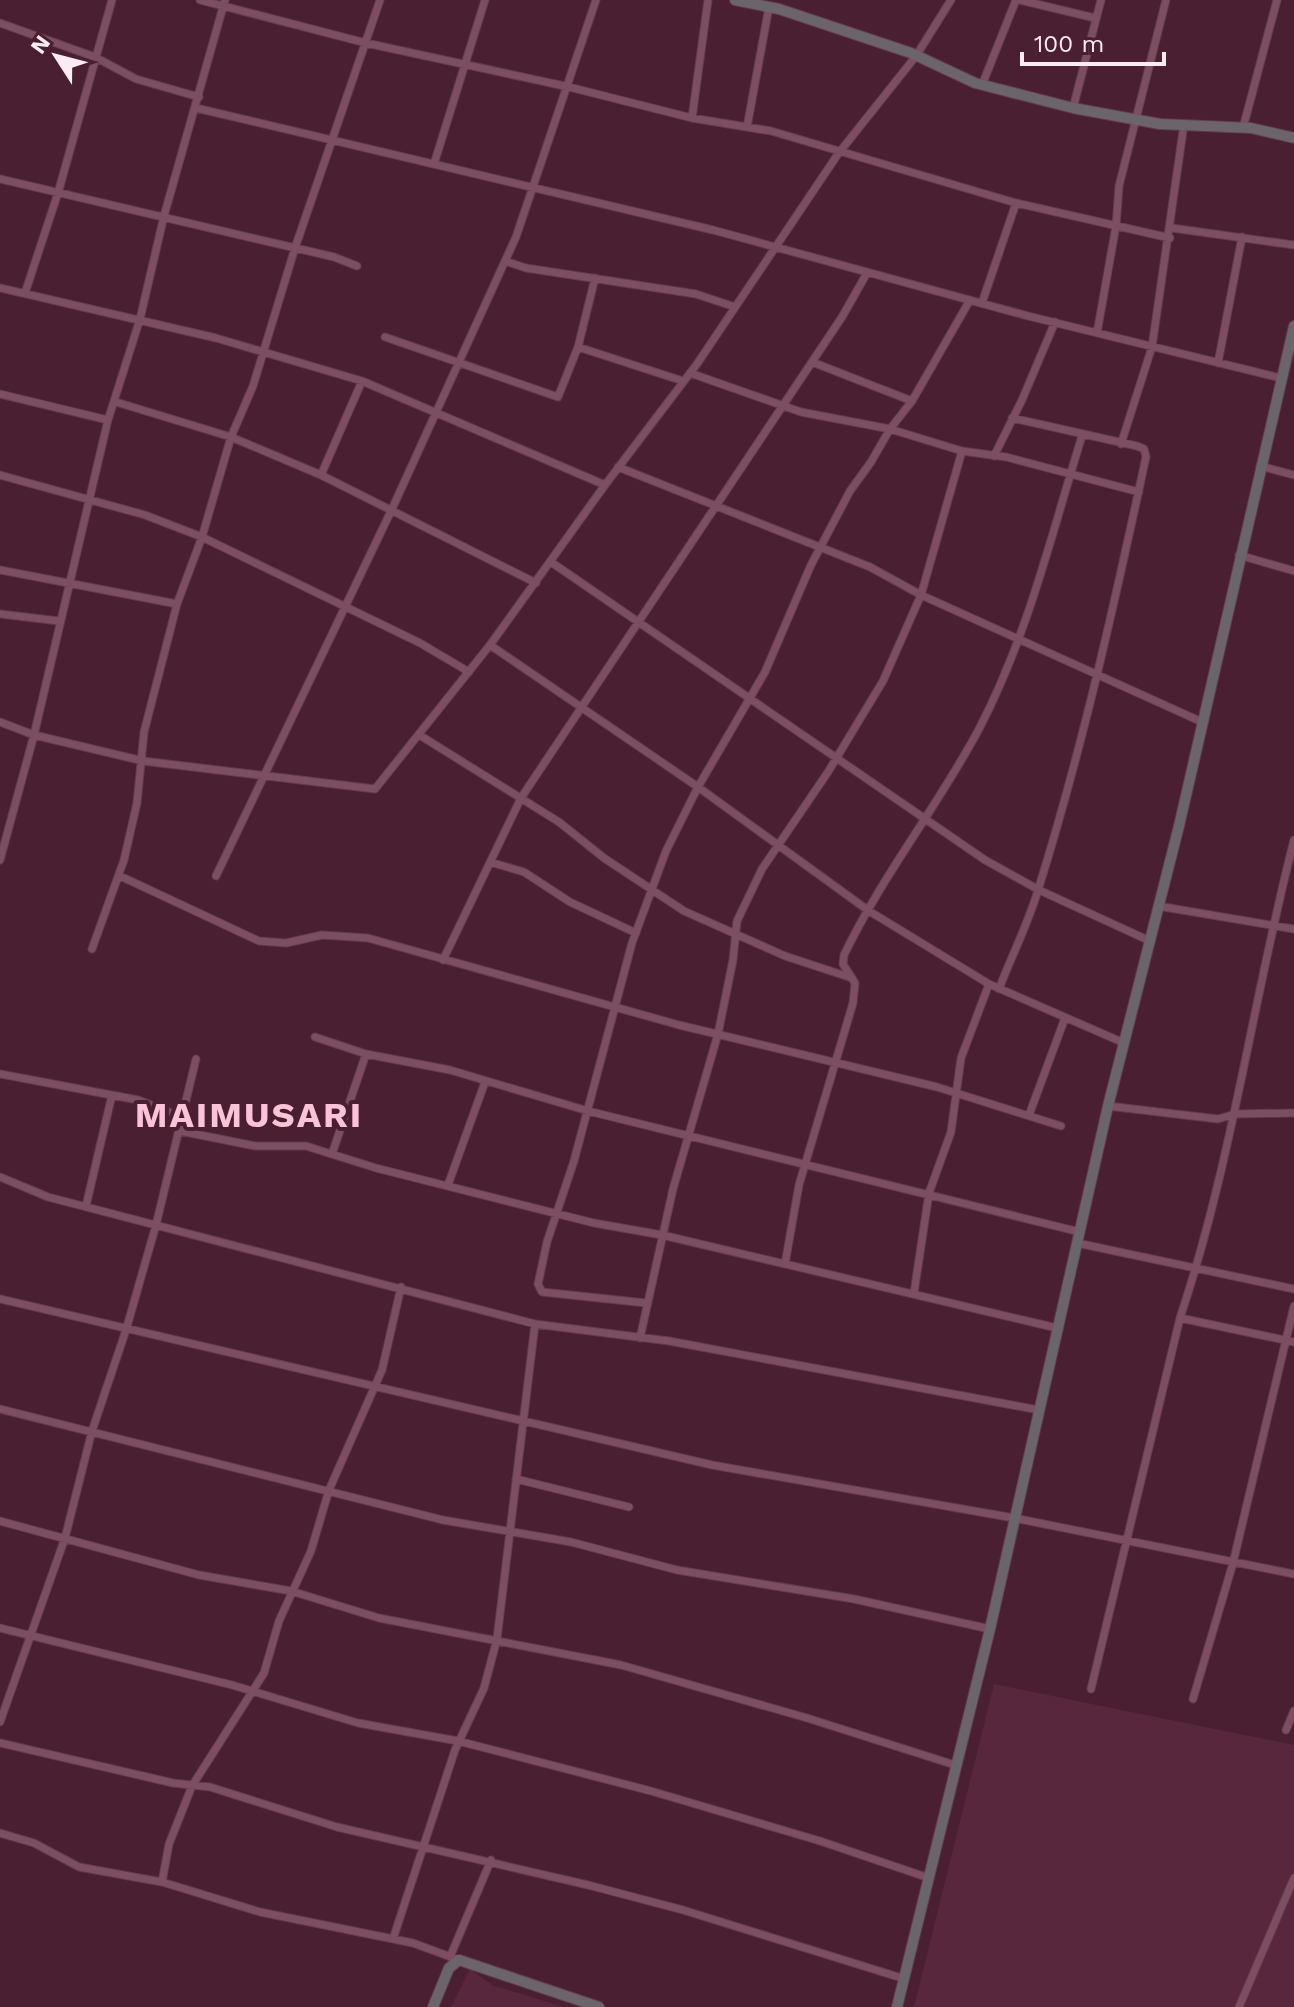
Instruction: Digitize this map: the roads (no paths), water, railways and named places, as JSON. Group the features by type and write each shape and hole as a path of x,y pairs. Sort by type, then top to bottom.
{"main road":[{"path":"735,0 762,4 916,56 982,85 1073,108 1134,119 1243,128 1294,138"},
{"path":"897,2007 990,1629 1108,1106 1150,941 1294,326"},
{"path":"433,2007 455,1958 599,2007"}],"street":[{"path":"25,293 58,193 112,0"},
{"path":"200,0 224,3 366,43 569,87 692,118 747,127 838,154 885,163 1016,203 1170,238"},
{"path":"92,949 120,876 143,761 144,732 177,604 202,537 231,437 253,386 295,248 380,0"},
{"path":"434,164 485,0"},
{"path":"216,876 392,509 505,261 535,190 596,0"},
{"path":"692,118 708,0"},
{"path":"0,722 34,735 143,761 369,791 384,782 490,645 690,373 774,245 838,154 916,56 951,0"},
{"path":"982,85 1018,0 1095,18"},
{"path":"1073,108 1101,0"},
{"path":"1097,333 1116,226 1119,186 1166,0"},
{"path":"1243,128 1277,0"},
{"path":"0,860 34,735 108,420 140,319 164,216 224,3"},
{"path":"747,127 762,4"},
{"path":"0,23 95,57 136,79 199,97"},
{"path":"196,108 774,245 867,273 1281,378"},
{"path":"1121,444 1152,347 1172,228 1184,124"},
{"path":"0,179 164,216 357,266"},
{"path":"982,303 1016,203"},
{"path":"1172,228 1294,245"},
{"path":"1218,363 1242,237"},
{"path":"505,261 696,294 735,307"},
{"path":"443,960 521,798 812,362 867,273"},
{"path":"385,337 558,397 578,347 595,278"},
{"path":"0,288 263,350 362,381 605,485"},
{"path":"646,1303 542,1292 540,1273 636,933 651,889 698,787 765,672 821,546 890,429 912,401 970,300"},
{"path":"994,456 1055,322"},
{"path":"578,347 683,381"},
{"path":"812,362 912,401"},
{"path":"690,373 782,405 1139,492"},
{"path":"321,475 362,381"},
{"path":"0,394 108,420"},
{"path":"116,402 231,437 321,475 536,583"},
{"path":"999,989 1039,890 1077,743 1100,676 1146,457 1144,449 1012,418"},
{"path":"785,1264 791,1218 853,1003 855,983 843,964 844,955 978,730 1019,640 1041,582 1082,436"},
{"path":"640,1338 662,1235 718,1034 735,935 744,902 883,681 921,595 962,451"},
{"path":"1260,466 1294,475"},
{"path":"618,467 870,567 921,595 1202,722"},
{"path":"0,475 145,515 202,537 420,643 469,672"},
{"path":"1239,555 1294,571"},
{"path":"551,562 985,860 1039,890 1150,941"},
{"path":"0,570 177,604"},
{"path":"0,614 59,621"},
{"path":"490,645 698,787 869,911 989,984 1124,1043"},
{"path":"421,736 521,798 684,911 735,935 852,978"},
{"path":"1091,1689 1180,1318 1197,1267 1235,1114 1272,926 1294,840"},
{"path":"490,862 524,872 570,902 636,933"},
{"path":"120,876 259,941 286,943 322,935 368,938 718,1034 958,1094 1061,1126"},
{"path":"1158,906 1294,929"},
{"path":"914,1293 929,1193 951,1132 961,1058 989,984"},
{"path":"1029,1115 1065,1018"},
{"path":"315,1037 366,1054 450,1070 588,1111 929,1193 1078,1237 1294,1289"},
{"path":"332,1154 366,1054"},
{"path":"0,1722 65,1538 92,1431 126,1330 156,1225 196,1059"},
{"path":"0,1074 138,1100 182,1117"},
{"path":"448,1185 485,1082"},
{"path":"86,1206 112,1095"},
{"path":"1108,1106 1218,1119 1235,1114 1294,1113"},
{"path":"180,1131 255,1146 306,1146 555,1214 662,1235 1057,1328"},
{"path":"0,1177 48,1197 535,1324 640,1338 1039,1410"},
{"path":"162,1882 169,1844 192,1786 264,1673 291,1591 311,1551 329,1490 375,1388 401,1287"},
{"path":"0,1299 712,1465 1014,1518 1294,1574"},
{"path":"1193,1699 1233,1563 1280,1363 1291,1341 1294,1306"},
{"path":"1180,1318 1291,1341"},
{"path":"393,1939 458,1741 484,1688 497,1639 513,1530 516,1479 535,1324"},
{"path":"0,1409 443,1520 513,1530 677,1570 854,1599 990,1629"},
{"path":"516,1479 629,1507"},
{"path":"0,1521 199,1575 291,1591 379,1618 497,1639 668,1678 955,1765"},
{"path":"0,1628 389,1731 458,1741 651,1791 820,1841 929,1878"},
{"path":"1286,1730 1294,1711"},
{"path":"0,1743 192,1786 210,1787 337,1827 423,1848 491,1860 683,1910 905,1979"},
{"path":"0,1833 34,1843 79,1867 162,1882 260,1912 393,1939 455,1958 491,1860"},
{"path":"1239,2007 1294,1878"}],"district":[{"name":"MAIMUSARI","path":"249,1114"}]}
